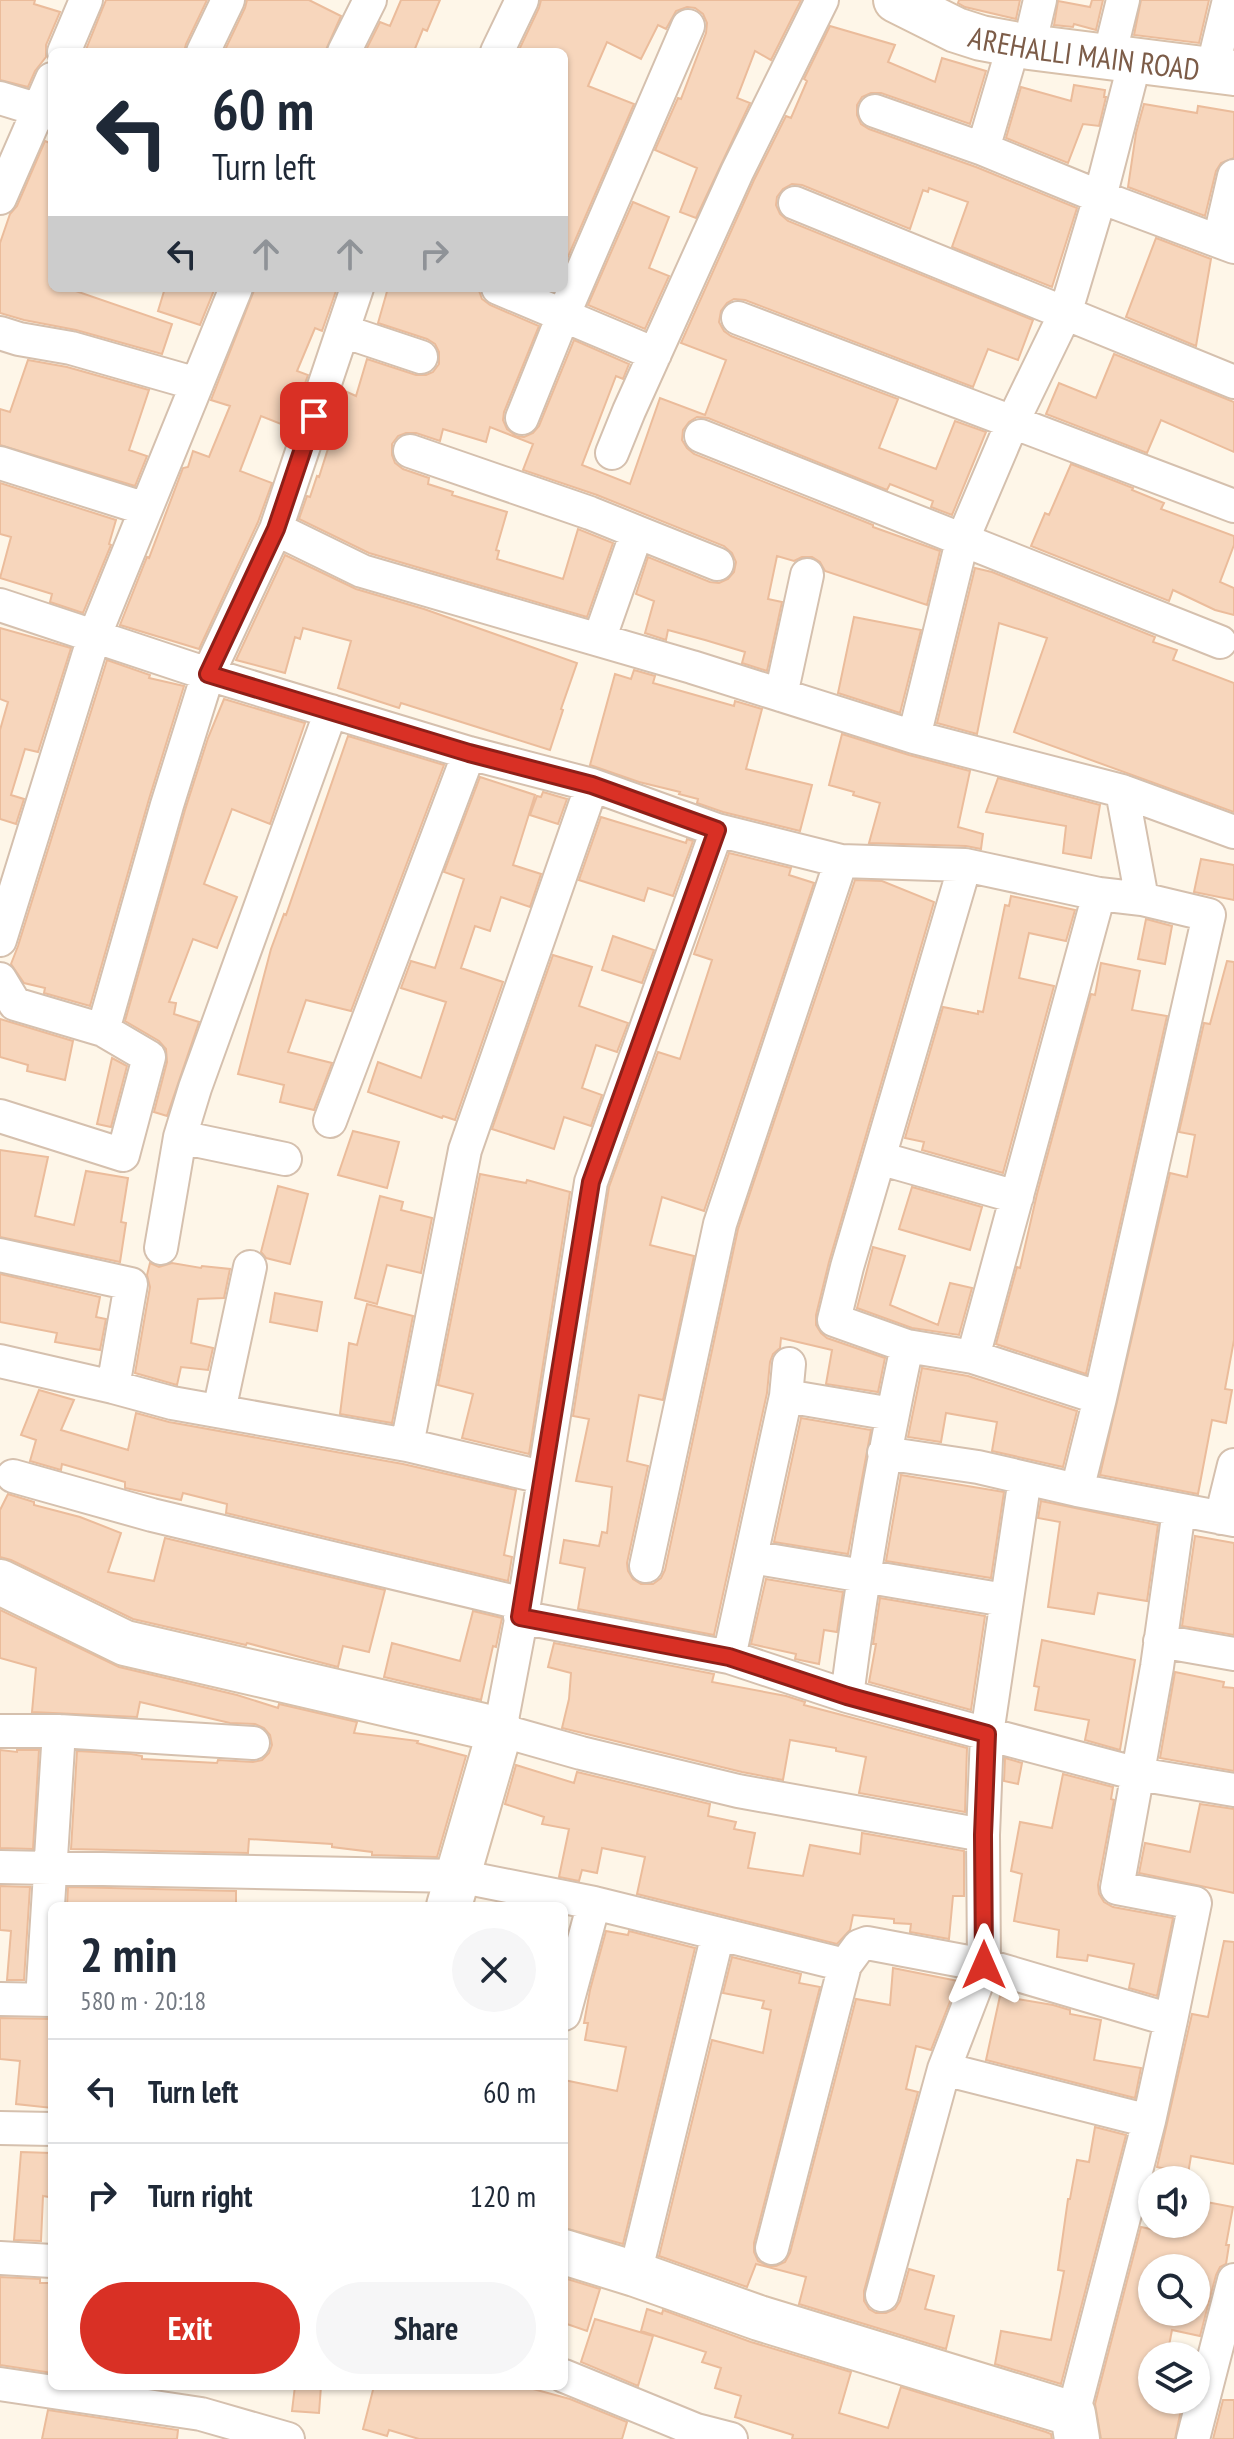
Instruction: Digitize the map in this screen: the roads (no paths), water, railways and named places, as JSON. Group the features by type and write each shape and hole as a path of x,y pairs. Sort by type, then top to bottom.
{"street":[{"path":"66,48 86,0"},
{"path":"205,48 228,0"},
{"path":"346,48 370,0"},
{"path":"499,48 522,0"},
{"path":"612,453 737,172 822,0"},
{"name":"AREHALLI MAIN ROAD","path":"896,0 956,30 981,38 1223,72"},
{"path":"983,149 1040,0"},
{"path":"914,737 962,541 1013,421 1065,314 1100,197 1122,59 1123,0"},
{"path":"1223,72 1229,0"},
{"path":"522,418 688,26"},
{"path":"0,98 45,112 0,198"},
{"path":"875,111 983,149 1226,244 1234,176"},
{"path":"795,203 1234,382"},
{"path":"0,940 94,637 234,292"},
{"path":"103,1030 208,674 276,529 356,292"},
{"path":"507,292 655,354"},
{"path":"738,318 1234,506"},
{"path":"343,331 421,357"},
{"path":"0,333 71,348 197,384"},
{"path":"701,436 1220,642"},
{"path":"410,451 590,513 717,564"},
{"path":"0,463 146,509"},
{"path":"276,529 362,571 914,737 1122,791 1234,832"},
{"path":"599,640 637,532"},
{"path":"781,695 807,575"},
{"path":"0,605 208,674 469,753 592,785 717,830 841,861 965,865 1209,915 1077,1490"},
{"path":"161,1248 180,1137 195,1088 331,711"},
{"path":"330,1121 469,753"},
{"path":"407,1445 465,1150 592,785"},
{"path":"1122,791 1142,899"},
{"path":"454,1891 500,1730 591,1182 717,830"},
{"path":"646,1566 720,1224 841,861"},
{"path":"965,865 834,1320 907,1346 973,1357 1100,1398"},
{"path":"973,1357 1099,894"},
{"path":"0,979 15,1004 103,1030 149,1057 123,1155 0,1116"},
{"path":"180,1137 285,1159"},
{"path":"879,1158 1017,1197"},
{"path":"0,1255 131,1284 113,1387"},
{"path":"219,1411 250,1267"},
{"path":"847,1696 863,1575 907,1346"},
{"path":"0,1361 172,1403 407,1445 542,1477"},
{"path":"729,1657 786,1396 789,1364"},
{"path":"786,1396 892,1414"},
{"path":"884,1453 978,1467 1228,1519 1234,1465"},
{"path":"13,1476 522,1610 729,1657 847,1696 1138,1774 1234,1790"},
{"path":"882,2295 944,2069 984,1965 983,1835 987,1734 1025,1478"},
{"path":"568,2253 1075,2426 1149,2121 1195,1903 1117,1888 1160,1641 1179,1510"},
{"path":"751,1557 1005,1600"},
{"path":"0,1582 125,1643 500,1730 738,1791 983,1835"},
{"path":"1160,1641 1234,1654"},
{"path":"0,1731 59,1731 253,1743"},
{"path":"48,1902 59,1731"},
{"path":"0,1867 454,1891 594,1903 845,1965"},
{"path":"568,1999 594,1903"},
{"path":"0,1999 47,2000 48,1934"},
{"path":"635,2274 718,1934"},
{"path":"772,2248 845,1965 859,1946 867,1943 984,1965 1171,2020"},
{"path":"944,2069 1149,2121"},
{"path":"0,2128 48,2129"},
{"path":"0,2258 48,2261"},
{"path":"1193,2439 1234,2280"},
{"path":"568,2378 696,2430 731,2439"},
{"path":"0,2384 201,2414 288,2439"}]}
